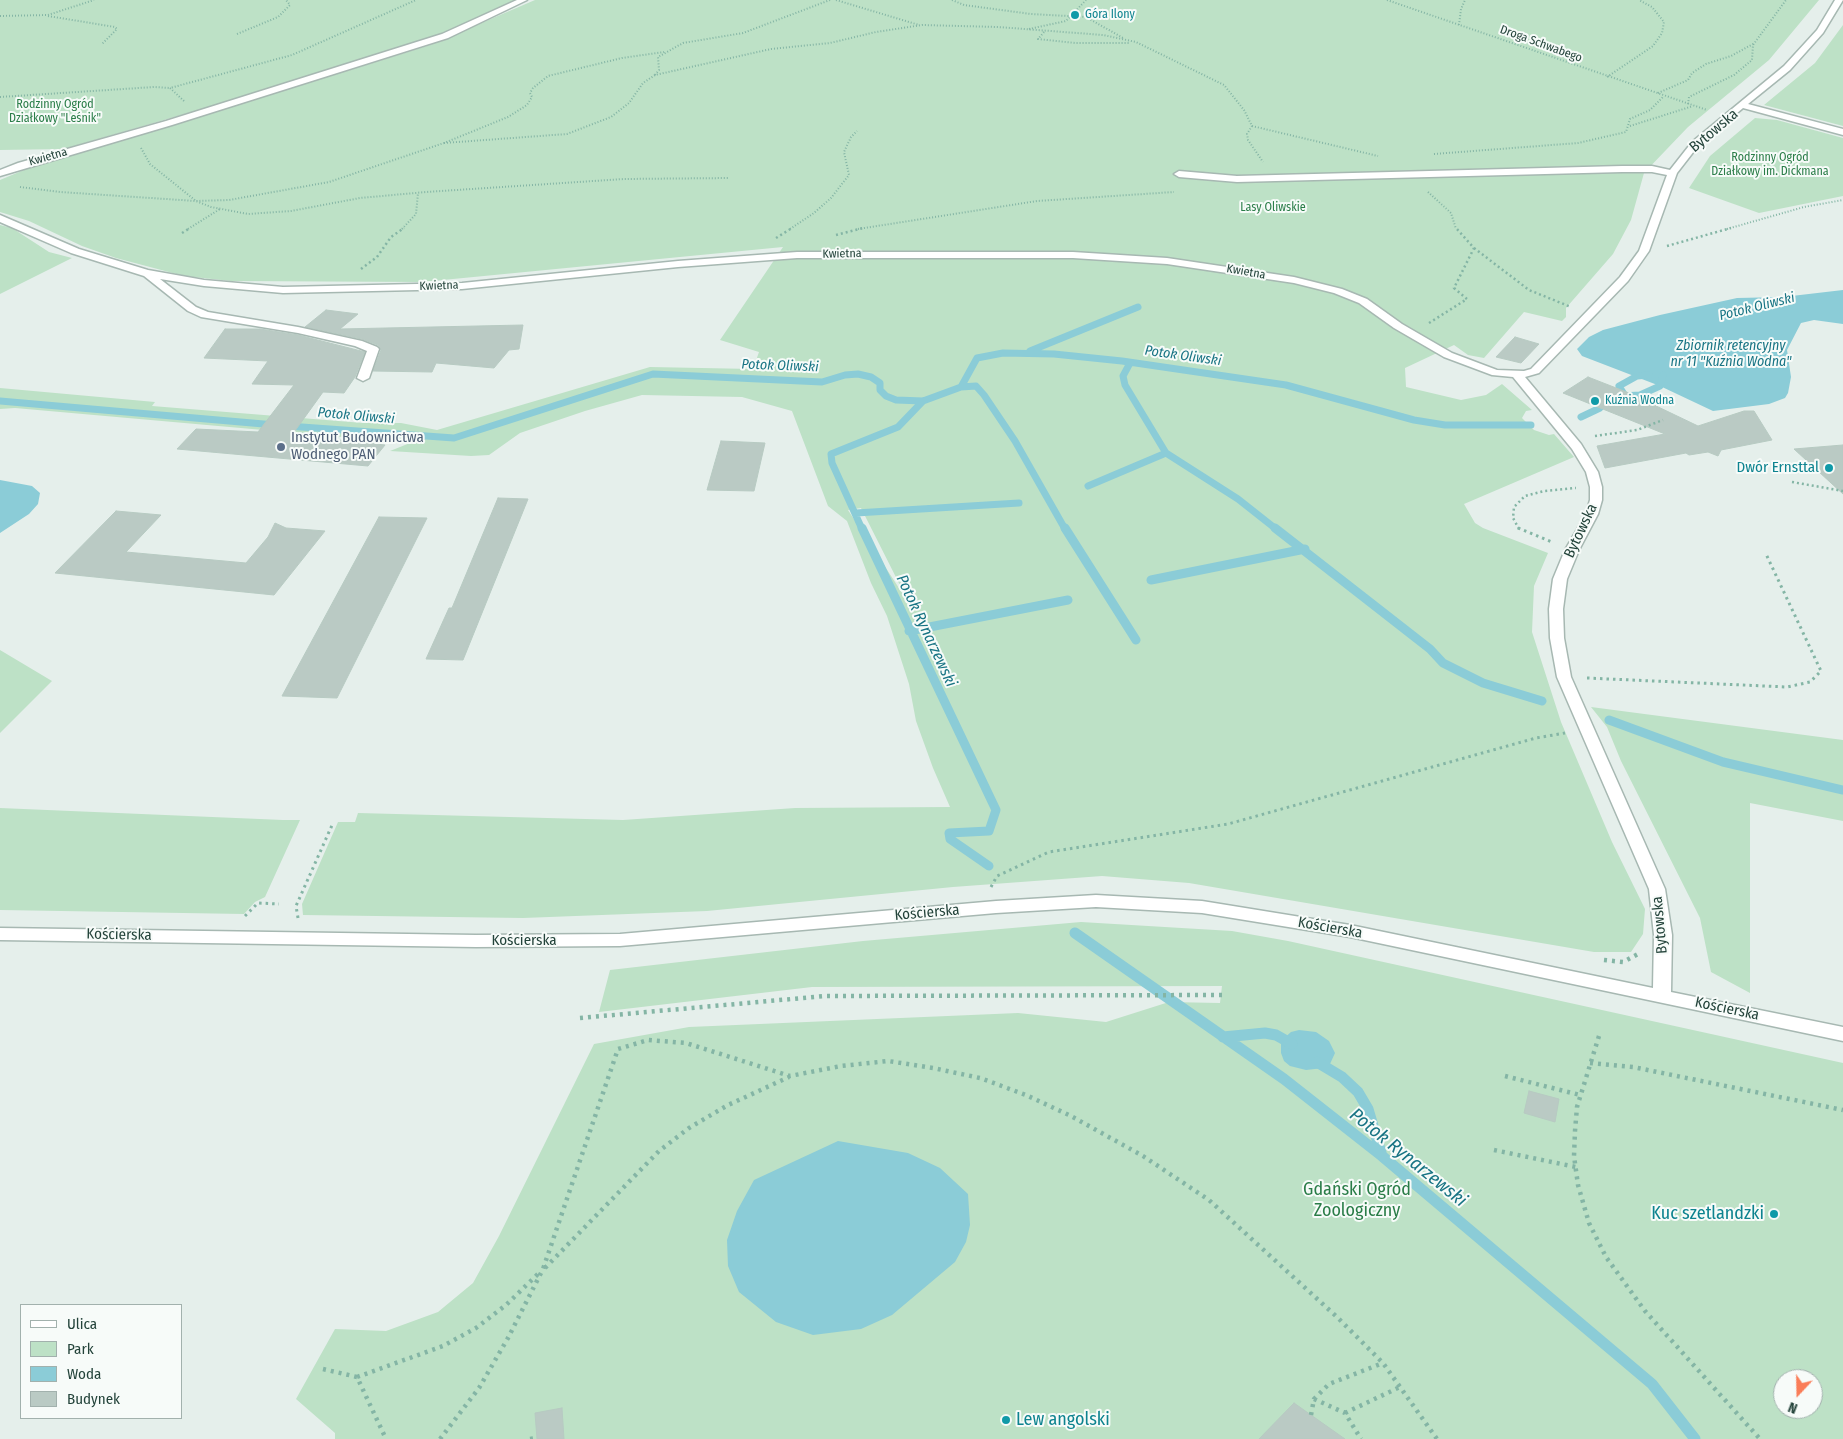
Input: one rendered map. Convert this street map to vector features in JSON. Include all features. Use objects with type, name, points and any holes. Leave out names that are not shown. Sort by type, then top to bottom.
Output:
[{"type":"street","name":"Kwietna","points":[[0,173],[21,165],[200,114],[440,38],[523,0]]},
{"type":"street","name":"Bytowska","points":[[1662,994],[1663,935],[1657,889],[1564,677],[1557,638],[1556,609],[1560,579],[1572,550],[1592,514],[1596,500],[1596,487],[1592,472],[1577,447],[1517,375],[1535,370],[1624,279],[1644,251],[1672,173],[1695,144],[1744,106],[1804,51],[1820,31],[1839,0]]},
{"type":"street","name":"Bytowska","points":[[1744,106],[1843,132]]},
{"type":"street","points":[[1179,174],[1228,179],[1643,169],[1672,173]]},
{"type":"street","name":"Kwietna","points":[[0,218],[75,251],[146,273],[248,288],[342,289],[512,282],[744,258],[850,254],[1073,255],[1167,261],[1294,280],[1338,291],[1363,301],[1411,334],[1448,355],[1496,373],[1517,375]]},
{"type":"street","name":"Kwietna","points":[[146,273],[192,310],[205,315],[307,332],[358,343],[373,349],[362,378]]},
{"type":"street","name":"Kościerska","points":[[0,934],[476,941],[620,940],[694,935],[996,906],[1096,901],[1202,907],[1350,931],[1662,994],[1843,1034]]},
{"type":"path","points":[[0,16],[48,15],[94,0]]},
{"type":"path","points":[[237,34],[278,16],[290,6],[286,0]]},
{"type":"path","points":[[0,97],[170,88],[292,55],[416,0]]},
{"type":"path","points":[[655,75],[659,70],[658,57],[683,43],[742,33],[830,0]]},
{"type":"path","points":[[836,0],[922,25]]},
{"type":"path","points":[[952,0],[964,5],[996,10],[1086,17],[1115,35],[1136,42],[1224,85],[1244,110],[1252,126],[1382,158]]},
{"type":"path","points":[[1026,30],[1066,21],[1086,0]]},
{"type":"path","name":"Droga Schwabego","points":[[1387,0],[1688,104],[1689,97],[1734,76],[1752,60],[1754,44]]},
{"type":"path","points":[[1459,25],[1461,9],[1465,0]]},
{"type":"path","points":[[1607,77],[1653,46],[1662,34],[1664,22],[1652,8],[1639,0]]},
{"type":"path","points":[[1658,94],[1688,80],[1692,73],[1706,64],[1730,56],[1754,44],[1786,0]]},
{"type":"path","points":[[48,15],[53,18],[115,27],[117,29],[102,44]]},
{"type":"path","points":[[444,143],[567,134],[598,124],[621,110],[642,83],[655,75],[672,70],[716,64],[771,49],[830,43],[876,32],[922,25],[1103,35],[1136,42]]},
{"type":"path","points":[[1044,32],[1038,39],[1047,42],[1098,44],[1136,42]]},
{"type":"path","points":[[19,187],[60,192],[196,201],[229,200],[330,182],[444,143],[498,122],[527,105],[532,97],[530,93],[533,88],[548,76],[622,58],[664,52]]},
{"type":"path","points":[[170,88],[200,114]]},
{"type":"path","points":[[1577,313],[1566,303],[1529,290],[1474,248],[1457,231],[1450,213],[1411,175],[1414,168],[1426,157],[1434,154],[1556,143],[1578,143],[1626,132],[1630,126],[1630,119],[1650,110],[1664,96]]},
{"type":"path","points":[[1630,126],[1694,105]]},
{"type":"path","points":[[1252,126],[1247,134],[1248,140],[1262,159],[1268,178]]},
{"type":"path","points":[[744,258],[814,213],[831,198],[849,175],[844,152],[851,137],[857,131]]},
{"type":"path","points":[[161,174],[196,201],[220,209],[262,215],[360,198],[418,193],[624,179],[730,178]]},
{"type":"path","points":[[830,236],[874,226],[1037,201],[1176,191]]},
{"type":"path","points":[[342,289],[348,280],[377,257],[392,238],[416,214],[418,193]]},
{"type":"path","points":[[1644,251],[1706,237],[1804,207],[1843,200]]},
{"type":"path","points":[[182,233],[220,209]]},
{"type":"path","points":[[1411,334],[1466,299],[1454,288],[1474,248]]},
{"type":"path","points":[[1588,438],[1636,430],[1663,420]]},
{"type":"path","points":[[1792,482],[1843,490]]},
{"type":"path","points":[[1572,550],[1519,528],[1512,518],[1514,507],[1525,496],[1544,490],[1596,487]]},
{"type":"path","points":[[1564,677],[1787,687],[1810,682],[1821,671],[1766,554]]},
{"type":"path","points":[[991,890],[996,876],[1049,852],[1228,824],[1536,738],[1561,733],[1588,733]]},
{"type":"path","points":[[301,922],[296,912],[296,906],[334,823]]},
{"type":"path","points":[[243,917],[249,914],[258,903],[279,904]]},
{"type":"path","points":[[580,1018],[825,996],[1055,993],[1222,995]]},
{"type":"path","points":[[1599,1036],[1580,1096],[1575,1131],[1576,1167],[1589,1222],[1606,1257],[1645,1311],[1760,1439]]},
{"type":"path","points":[[440,1439],[479,1388],[508,1338],[543,1269],[618,1049],[648,1040],[686,1043],[790,1076]]},
{"type":"path","points":[[324,1369],[357,1377],[443,1346],[476,1328],[506,1305],[659,1151],[689,1128],[728,1105],[790,1076],[841,1066],[888,1061],[980,1078],[1026,1095],[1071,1116],[1143,1156],[1209,1200],[1337,1316],[1383,1363],[1437,1439]]},
{"type":"path","points":[[1590,1063],[1633,1067],[1843,1110]]},
{"type":"path","points":[[1505,1076],[1580,1096]]},
{"type":"path","points":[[1494,1150],[1576,1167]]},
{"type":"path","points":[[1311,1415],[1314,1399],[1329,1384],[1383,1363]]},
{"type":"path","points":[[357,1377],[363,1386],[386,1439]]},
{"type":"path","points":[[1345,1413],[1400,1387]]},
{"type":"path","points":[[1314,1399],[1345,1413],[1361,1439]]},
{"type":"path","points":[[530,1439],[537,1438]]},
{"type":"green space","name":"Rodzinny Ogród Działkowy \"Leśnik\"","points":[[0,0],[515,0],[448,32],[195,111],[64,149],[0,150]]},
{"type":"green space","name":"Lasy Oliwskie","points":[[535,0],[1819,0],[1769,60],[1688,127],[1644,173],[1631,220],[1613,254],[1566,308],[1566,317],[1562,321],[1524,312],[1484,358],[1468,355],[1454,345],[1405,368],[1406,387],[1461,400],[1486,395],[1502,384],[1532,410],[1526,411],[1522,418],[1534,430],[1549,435],[1554,434],[1574,457],[1464,504],[1475,523],[1483,528],[1548,553],[1534,586],[1532,632],[1561,722],[1612,842],[1645,909],[1643,934],[1631,952],[1594,952],[1189,883],[1102,876],[953,887],[707,911],[523,918],[303,915],[302,904],[338,822],[355,822],[358,813],[623,820],[795,808],[950,807],[916,721],[909,684],[887,616],[871,583],[847,521],[828,506],[792,411],[742,397],[642,395],[585,411],[520,433],[489,455],[471,456],[390,451],[410,443],[15,408],[0,409],[0,388],[155,402],[152,406],[363,423],[401,423],[437,430],[650,367],[753,369],[759,352],[720,340],[783,247],[422,282],[231,281],[184,276],[116,258],[82,246],[29,221],[0,212],[0,180],[55,157],[183,122],[430,45]],"holes":[[[861,508],[910,605],[848,510]]]},
{"type":"green space","name":"Rodzinny Ogród Działkowy im. Dickmana","points":[[1843,25],[1843,126],[1764,105],[1815,63]]},
{"type":"green space","name":"Rodzinny Ogród Działkowy im. Dickmana","points":[[1755,118],[1777,120],[1843,138],[1843,196],[1759,213],[1689,188],[1710,156]]},
{"type":"green space","points":[[0,225],[12,228],[49,252],[72,258],[0,294]]},
{"type":"green space","points":[[0,650],[52,681],[0,733]]},
{"type":"green space","points":[[1591,707],[1843,740],[1843,821],[1750,803],[1750,993],[1711,972],[1700,918],[1621,761],[1607,727]]},
{"type":"green space","points":[[0,808],[300,820],[265,897],[255,902],[244,914],[0,910]]},
{"type":"green space","name":"Gdański Ogród Zoologiczny","points":[[1081,922],[1232,931],[1288,941],[1843,1063],[1843,1439],[335,1439],[335,1433],[296,1399],[335,1329],[386,1331],[438,1312],[473,1283],[499,1236],[594,1044],[689,1027],[1018,1013],[1106,1022],[1169,1002],[1220,1003],[1222,986],[812,987],[599,1012],[610,970],[863,941]]},
{"type":"water","name":"Zbiornik retencyjny nr 11 \"Kuźnia Wodna\"","points":[[1843,290],[1843,324],[1814,320],[1801,323],[1787,350],[1791,377],[1788,393],[1785,398],[1769,404],[1713,411],[1660,386],[1582,356],[1577,349],[1589,337],[1603,330],[1660,315],[1737,298],[1783,297]]},
{"type":"water","points":[[0,480],[32,486],[40,493],[38,504],[29,514],[0,533]]},
{"type":"water","points":[[1299,1030],[1316,1032],[1329,1041],[1335,1053],[1330,1064],[1324,1068],[1306,1070],[1290,1066],[1284,1061],[1281,1053],[1281,1041],[1291,1032]]},
{"type":"water","points":[[838,1141],[908,1153],[940,1168],[968,1194],[970,1225],[966,1242],[955,1262],[892,1315],[861,1329],[813,1335],[776,1322],[739,1292],[728,1266],[727,1240],[737,1211],[754,1180]]},
{"type":"building","points":[[326,310],[358,314],[340,329],[523,325],[519,349],[509,350],[494,368],[436,363],[432,372],[373,371],[381,350],[378,345],[362,339],[305,327]]},
{"type":"building","points":[[225,329],[260,329],[298,335],[365,352],[355,377],[344,393],[323,392],[292,435],[385,445],[368,466],[177,449],[196,429],[258,432],[294,385],[252,384],[268,361],[204,358]]},
{"type":"building","points":[[1515,337],[1539,344],[1521,363],[1496,357]]},
{"type":"building","points":[[1588,377],[1629,393],[1698,426],[1744,411],[1754,411],[1772,440],[1721,450],[1718,456],[1708,452],[1689,455],[1686,453],[1605,468],[1597,446],[1665,434],[1563,393]]},
{"type":"building","points":[[721,441],[765,443],[754,491],[707,490]]},
{"type":"building","name":"Dwór Ernsttal","points":[[1843,445],[1843,494],[1794,449]]},
{"type":"building","points":[[498,498],[528,499],[463,660],[426,659],[449,608],[452,608]]},
{"type":"building","points":[[116,511],[161,515],[126,552],[246,563],[268,537],[275,523],[286,528],[325,531],[274,595],[55,573]]},
{"type":"building","points":[[379,517],[427,518],[337,698],[282,696]]},
{"type":"building","points":[[1529,1091],[1559,1099],[1555,1122],[1524,1113]]},
{"type":"building","points":[[1294,1403],[1345,1439],[1259,1439]]},
{"type":"building","points":[[562,1408],[564,1439],[537,1439],[535,1413]]},
{"type":"waterway","points":[[1030,351],[1138,307]]},
{"type":"waterway","name":"Potok Oliwski","points":[[961,387],[977,358],[1003,353],[1054,354],[1122,361],[1286,385],[1414,420],[1445,425],[1531,425]]},
{"type":"waterway","points":[[1130,363],[1123,376],[1125,385],[1166,453]]},
{"type":"waterway","name":"Potok Oliwski","points":[[288,426],[454,438],[653,374],[822,382],[845,375],[858,374],[871,377],[880,383],[880,390],[886,396],[896,400],[923,401]]},
{"type":"waterway","name":"Potok Oliwski","points":[[1624,394],[1619,386],[1637,376],[1649,375]]},
{"type":"waterway","name":"Potok Oliwski","points":[[1621,396],[1640,395],[1660,386],[1663,375]]},
{"type":"waterway","points":[[961,387],[976,386],[984,395],[1015,441],[1065,529]]},
{"type":"waterway","name":"Potok Oliwski","points":[[923,401],[961,387]]},
{"type":"waterway","name":"Potok Oliwski","points":[[0,401],[275,425]]},
{"type":"waterway","name":"Potok Rynarzewski","points":[[862,529],[832,463],[831,454],[898,427],[923,401]]},
{"type":"waterway","name":"Potok Oliwski","points":[[1581,417],[1600,408]]},
{"type":"waterway","points":[[1088,486],[1166,453]]},
{"type":"waterway","points":[[1166,453],[1238,499],[1276,529]]},
{"type":"waterway","points":[[856,513],[1019,503]]},
{"type":"waterway","name":"Potok Rynarzewski","points":[[862,528],[911,631]]},
{"type":"waterway","points":[[1065,528],[1136,640]]},
{"type":"waterway","points":[[1275,528],[1303,549]]},
{"type":"waterway","points":[[1151,580],[1303,549]]},
{"type":"waterway","points":[[1303,549],[1430,649],[1443,663],[1483,683],[1542,701]]},
{"type":"waterway","points":[[911,631],[1068,600]]},
{"type":"waterway","name":"Potok Rynarzewski","points":[[911,631],[996,810],[989,831],[949,833],[950,839],[989,866]]},
{"type":"waterway","points":[[1609,720],[1723,762],[1843,790]]},
{"type":"waterway","name":"Potok Rynarzewski","points":[[1075,933],[1224,1037]]},
{"type":"waterway","points":[[1224,1037],[1265,1033],[1276,1035],[1292,1044]]},
{"type":"waterway","name":"Potok Rynarzewski","points":[[1224,1037],[1284,1079],[1382,1156]]},
{"type":"waterway","points":[[1317,1062],[1342,1077],[1358,1092],[1368,1109],[1382,1156]]},
{"type":"waterway","name":"Potok Rynarzewski","points":[[1382,1156],[1652,1384],[1695,1439]]},
{"type":"place","name":"Góra Ilony","points":[[1075,15]]},
{"type":"place","name":"Kuźnia Wodna","points":[[1595,401]]},
{"type":"place","name":"Instytut Budownictwa Wodnego PAN","points":[[281,447]]},
{"type":"place","name":"Dwór Ernsttal","points":[[1829,468]]},
{"type":"place","name":"Kuc szetlandzki","points":[[1774,1214]]},
{"type":"place","name":"Lew angolski","points":[[1006,1420]]}]
